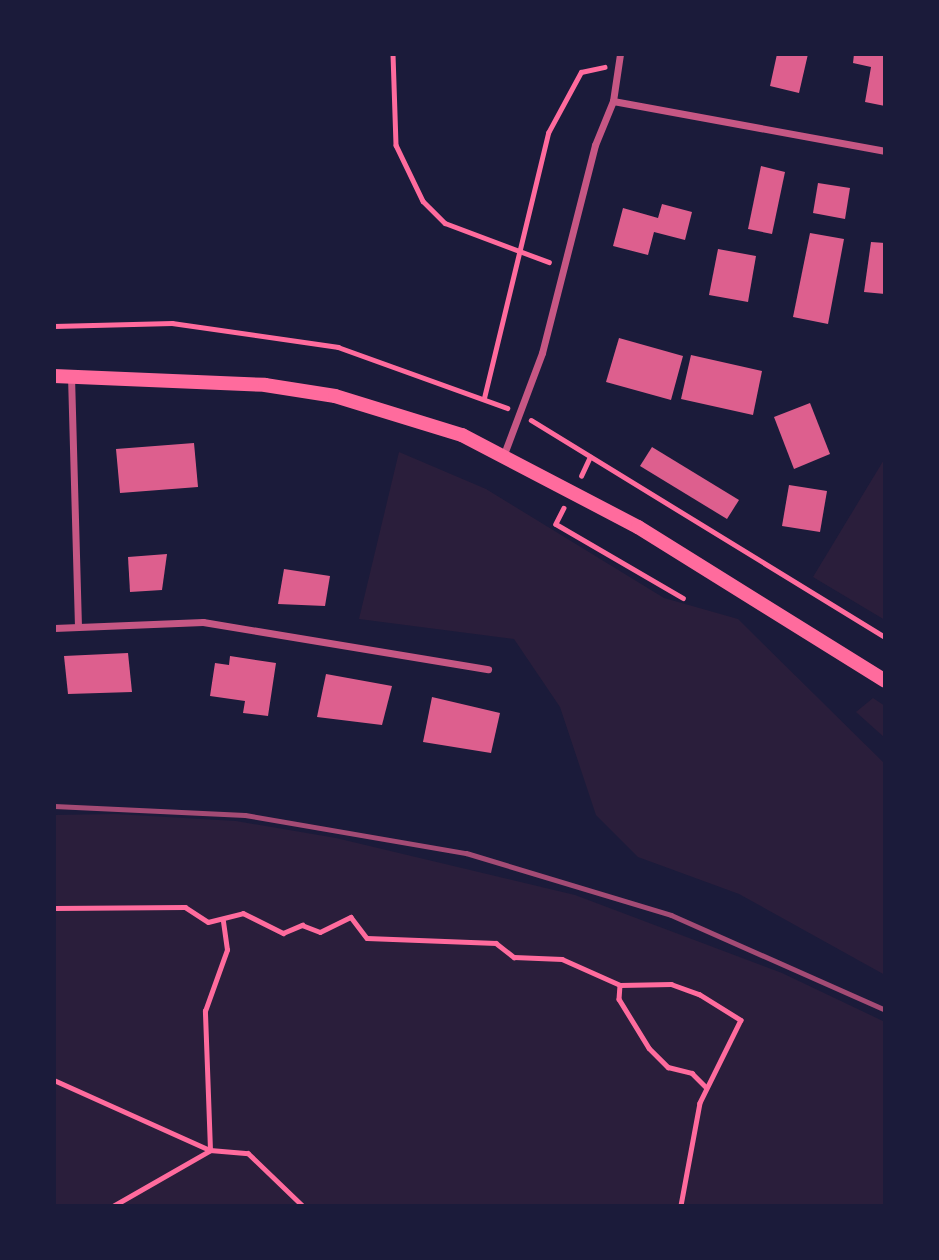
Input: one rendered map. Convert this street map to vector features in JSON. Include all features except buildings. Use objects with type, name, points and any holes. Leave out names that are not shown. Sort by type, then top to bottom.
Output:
[{"type":"main road","points":[[54,376],[239,383],[335,396],[463,435],[574,490],[885,681]]},
{"type":"street","points":[[504,454],[567,268],[595,145],[613,101],[620,54]]},
{"type":"street","points":[[613,101],[885,151]]},
{"type":"street","points":[[71,376],[78,625]]},
{"type":"street","points":[[54,628],[203,622],[488,668]]},
{"type":"path","points":[[393,54],[396,145],[423,201],[445,223],[520,254],[567,268]]},
{"type":"path","points":[[484,398],[548,133],[581,72],[594,65],[617,70]]},
{"type":"path","points":[[54,326],[172,323],[324,345],[498,403]]},
{"type":"path","points":[[539,424],[885,637]]},
{"type":"path","points":[[590,457],[556,524],[683,598]]},
{"type":"path","points":[[54,908],[186,907],[208,922],[223,921],[243,913],[283,933],[302,925],[320,932],[351,917],[367,938],[496,943],[514,957],[562,959],[620,985],[671,984],[741,1020],[706,1087],[681,1206]]},
{"type":"path","points":[[210,1150],[205,1011],[227,950],[223,921]]},
{"type":"path","points":[[620,985],[619,999],[649,1048],[668,1068],[692,1073],[706,1087]]},
{"type":"path","points":[[54,1080],[210,1150],[248,1153],[303,1206]]},
{"type":"path","points":[[113,1206],[210,1150]]},
{"type":"shaded area","points":[[399,452],[486,489],[664,598],[738,619],[885,764],[885,975],[739,894],[638,857],[596,815],[560,707],[514,639],[359,619]]},
{"type":"shaded area","points":[[885,458],[885,620],[813,577]]},
{"type":"shaded area","points":[[873,698],[885,706],[885,738],[856,712]]},
{"type":"shaded area","points":[[115,814],[236,821],[336,838],[575,895],[782,973],[885,1022],[885,1206],[54,1206],[54,815]]},
{"type":"railway","points":[[54,806],[245,815],[466,853],[671,915],[885,1010]]}]
